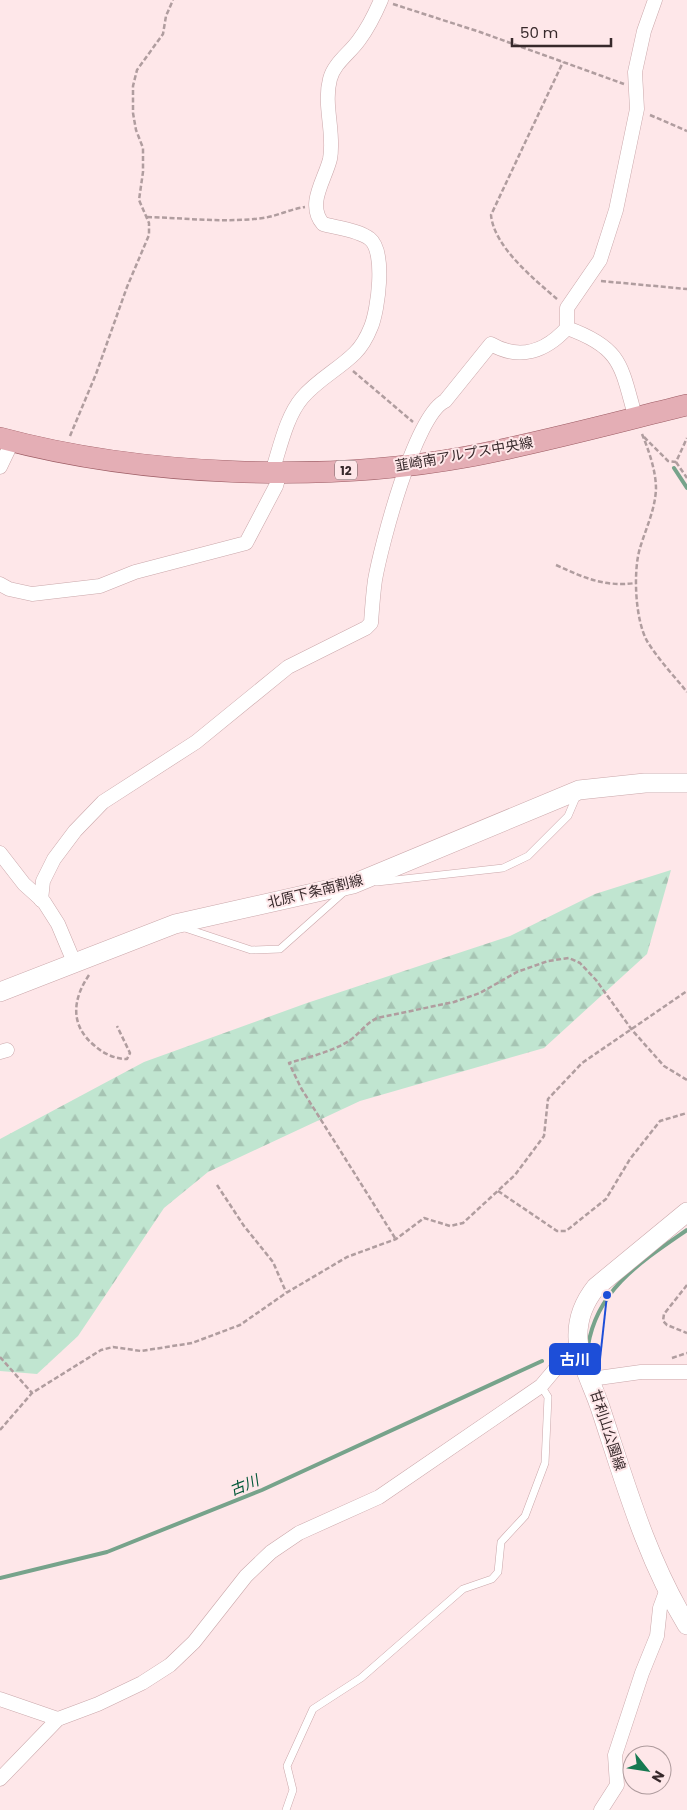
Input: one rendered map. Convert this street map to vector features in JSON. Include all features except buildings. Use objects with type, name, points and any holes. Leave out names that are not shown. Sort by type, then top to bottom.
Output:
[{"type":"main road","name":"韮崎南アルプス中央線","points":[[6,440],[63,452],[156,465],[230,471],[276,472],[406,466],[640,428],[687,405]]},
{"type":"main road","name":"北原下条南割線","points":[[0,992],[175,924],[353,884],[579,790],[645,782],[687,784]]},
{"type":"main road","name":"甘利山公園線","points":[[687,1212],[596,1287],[581,1313],[578,1336],[579,1351],[591,1379],[642,1534],[667,1589],[687,1625]]},
{"type":"street","points":[[41,900],[43,881],[54,859],[75,831],[103,802],[196,742],[288,667],[366,628],[370,622],[375,580],[406,466],[422,430],[440,403],[445,401],[491,344],[512,353],[542,349],[555,342],[567,328],[567,308],[600,260],[608,236],[637,109],[635,72],[644,31],[655,0]]},
{"type":"street","points":[[0,584],[9,589],[32,594],[100,586],[135,572],[246,543],[276,486],[276,472],[292,417],[302,398],[343,363],[364,341],[372,326],[379,294],[379,258],[376,246],[370,239],[323,224],[316,206],[316,200],[330,159],[332,137],[328,91],[330,79],[335,67],[358,42],[386,1]]},
{"type":"street","points":[[567,328],[595,340],[614,355],[621,366],[640,428]]},
{"type":"street","points":[[0,467],[6,440]]},
{"type":"street","points":[[0,853],[24,884],[41,900],[58,924],[74,962]]},
{"type":"street","points":[[0,1779],[58,1719],[98,1704],[134,1687],[170,1665],[194,1642],[246,1576],[271,1552],[299,1533],[379,1497],[541,1386],[557,1367],[579,1351]]},
{"type":"street","points":[[591,1379],[641,1372],[687,1372]]},
{"type":"street","points":[[601,1810],[617,1785],[615,1755],[642,1673],[657,1636],[660,1608],[667,1589]]},
{"type":"street","points":[[0,1699],[58,1719]]},
{"type":"lane","points":[[175,924],[251,950],[280,949],[353,884],[503,868],[528,856],[568,816],[579,790]]},
{"type":"lane","points":[[286,1810],[293,1790],[287,1766],[313,1709],[361,1678],[463,1589],[492,1579],[498,1572],[501,1542],[525,1516],[545,1463],[548,1397],[541,1386]]},
{"type":"path","points":[[63,452],[96,374],[126,287],[144,250],[149,229],[139,200],[143,172],[143,148],[136,130],[133,114],[133,86],[137,70],[163,34],[166,16],[173,0]]},
{"type":"path","points":[[386,1],[637,89]]},
{"type":"path","points":[[563,62],[491,215],[492,224],[506,248],[519,264],[567,308]]},
{"type":"path","points":[[637,109],[687,131]]},
{"type":"path","points":[[146,217],[210,221],[265,218],[292,208],[316,206]]},
{"type":"path","points":[[588,279],[687,289]]},
{"type":"path","points":[[343,363],[422,430]]},
{"type":"path","points":[[640,428],[668,461],[676,462],[687,478]]},
{"type":"path","points":[[640,428],[650,453],[656,488],[652,515],[639,550],[636,584],[640,614],[647,640],[687,692]]},
{"type":"path","points":[[676,462],[687,438]]},
{"type":"path","points":[[556,565],[581,576],[614,586],[636,584]]},
{"type":"path","points":[[102,952],[77,996],[78,1026],[89,1042],[100,1050],[115,1058],[127,1059],[130,1053],[117,1026]]},
{"type":"path","points":[[396,1239],[301,1088],[289,1063],[332,1049],[350,1040],[368,1022],[377,1018],[454,1002],[480,992],[517,972],[548,961],[569,958],[580,963],[596,980],[632,1030],[664,1066],[687,1080]]},
{"type":"path","points":[[0,1430],[32,1393],[101,1350],[113,1347],[141,1351],[192,1343],[240,1325],[286,1293],[347,1257],[396,1239],[424,1218],[450,1226],[463,1223],[514,1175],[544,1136],[548,1099],[582,1063],[687,992]]},
{"type":"path","points":[[498,1190],[557,1231],[566,1231],[606,1199],[630,1159],[660,1121],[687,1113]]},
{"type":"path","points":[[217,1185],[244,1226],[273,1262],[286,1293]]},
{"type":"path","points":[[687,1285],[664,1314],[663,1321],[666,1325],[687,1333]]},
{"type":"path","points":[[0,1357],[32,1393]]},
{"type":"green space","points":[[671,870],[647,954],[544,1048],[360,1101],[208,1172],[164,1208],[78,1336],[37,1374],[0,1371],[0,1139],[144,1062],[307,1003],[510,936],[595,894]]},
{"type":"waterway","name":"古川","points":[[674,468],[687,488]]},
{"type":"waterway","name":"古川","points":[[588,1346],[593,1326],[611,1292],[638,1265],[687,1230]]},
{"type":"waterway","name":"古川","points":[[0,1578],[107,1552],[262,1490],[542,1361]]},
{"type":"place","name":"古川","points":[[607,1295]]}]
